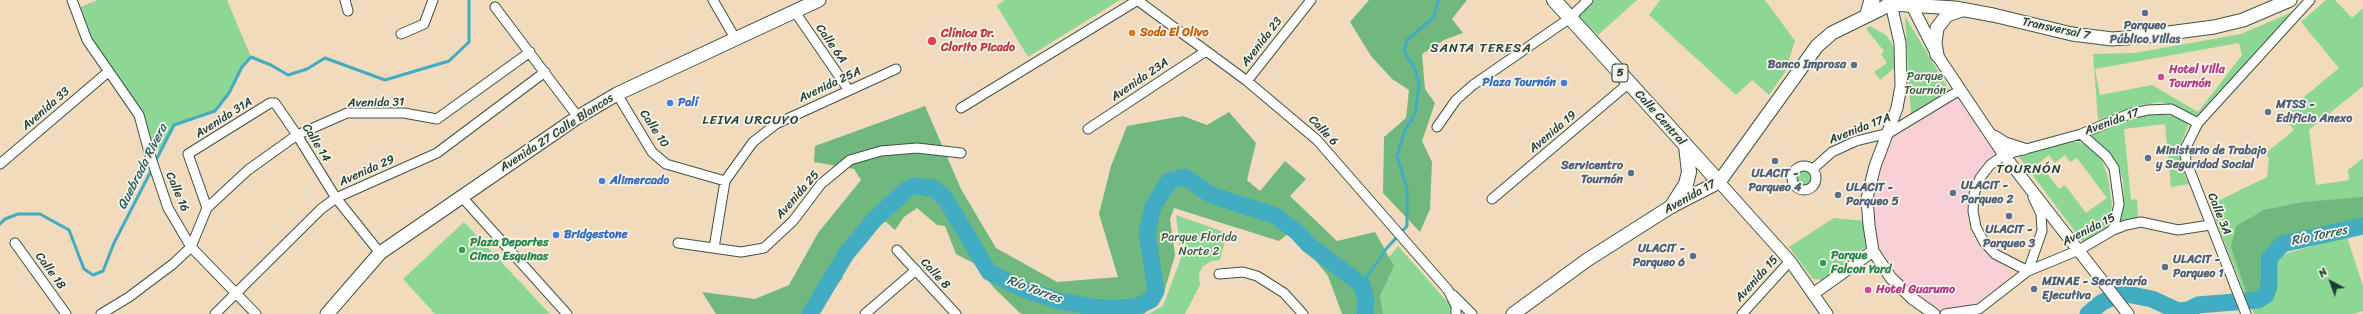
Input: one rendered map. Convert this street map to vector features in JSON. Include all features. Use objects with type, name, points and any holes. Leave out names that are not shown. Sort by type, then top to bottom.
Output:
[{"type":"highway","points":[[1868,14],[1872,0]]},
{"type":"main road","name":"Avenida 27 Calle Blancos","points":[[327,314],[380,253],[578,117],[617,94],[819,0]]},
{"type":"main road","name":"Calle Central","points":[[1554,0],[1719,182]]},
{"type":"main road","name":"Transversal 7","points":[[1868,14],[1890,2],[1910,2],[1993,15],[2072,34],[2112,39],[2214,27],[2243,20],[2290,0]]},
{"type":"main road","points":[[1937,55],[1935,36],[1939,24],[1947,15],[1964,10]]},
{"type":"main road","name":"Avenida 17","points":[[1513,314],[1588,260],[1672,206],[1719,182],[1817,46],[1832,33],[1868,14]]},
{"type":"main road","points":[[1672,206],[1686,184],[1689,159],[1686,146]]},
{"type":"street","name":"Calle 16","points":[[72,0],[87,40],[139,115],[148,152],[168,208],[191,247],[256,314]]},
{"type":"street","points":[[345,0],[348,11]]},
{"type":"street","points":[[401,34],[424,24],[433,0]]},
{"type":"street","points":[[713,0],[735,38]]},
{"type":"street","points":[[961,108],[1137,0]]},
{"type":"street","name":"Calle 6","points":[[1137,0],[1247,81],[1317,140],[1448,290],[1456,306],[1456,314]]},
{"type":"street","name":"Avenida 23","points":[[1247,81],[1311,0]]},
{"type":"street","points":[[1437,127],[1456,100],[1473,85],[1570,18],[1588,0]]},
{"type":"street","points":[[2198,123],[2310,0]]},
{"type":"street","points":[[1890,2],[1900,43],[1902,70],[1897,108],[1889,133],[1875,166],[1867,198],[1869,225],[1873,250],[1901,290],[1934,314]]},
{"type":"street","points":[[1910,2],[1937,55],[2004,155],[2128,314]]},
{"type":"street","points":[[495,7],[578,117]]},
{"type":"street","name":"Calle 6A","points":[[795,12],[848,89]]},
{"type":"street","name":"Avenida 23A","points":[[1088,129],[1206,51]]},
{"type":"street","name":"Avenida 31","points":[[207,208],[248,170],[297,135],[347,113],[404,113],[437,119],[530,52]]},
{"type":"street","name":"Avenida 25A","points":[[714,248],[725,181],[753,142],[776,124],[848,89],[896,69]]},
{"type":"street","name":"Avenida 33","points":[[0,164],[108,72]]},
{"type":"street","name":"Avenida 29","points":[[215,314],[321,209],[336,198],[437,153],[545,72]]},
{"type":"street","name":"Avenida 19","points":[[1492,199],[1629,83]]},
{"type":"street","name":"Avenida 17A","points":[[1813,169],[1822,159],[1846,145],[1889,133],[1960,90]]},
{"type":"street","name":"Calle 10","points":[[617,94],[652,152],[666,164],[725,181]]},
{"type":"street","name":"Avenida 31A","points":[[207,208],[188,154],[269,103],[275,103]]},
{"type":"street","name":"Calle 14","points":[[275,103],[297,135],[336,198],[380,253]]},
{"type":"street","name":"Avenida 17","points":[[2028,271],[1995,254],[1984,242],[1976,227],[1973,211],[1974,194],[1990,165],[2004,155],[2024,148],[2081,134],[2129,114],[2148,110],[2171,109],[2198,123]]},
{"type":"street","name":"Calle 3A","points":[[2198,123],[2185,149],[2186,161],[2210,225],[2240,294],[2246,314]]},
{"type":"street","points":[[1988,131],[2004,143],[2024,148]]},
{"type":"street","points":[[2081,134],[2106,156],[2114,168],[2119,204],[2113,230]]},
{"type":"street","name":"Avenida 25","points":[[678,243],[741,252],[764,248],[793,220],[821,184],[850,160],[881,151],[917,148],[961,154]]},
{"type":"street","points":[[1719,182],[1790,261],[1827,314]]},
{"type":"street","points":[[2026,185],[2041,214],[2042,230],[2028,271]]},
{"type":"street","points":[[461,196],[567,314]]},
{"type":"street","points":[[101,314],[129,297],[173,264],[191,247],[207,208]]},
{"type":"street","name":"Avenida 15","points":[[1945,314],[1978,309],[2028,271],[2079,250],[2113,230],[2141,222],[2178,230],[2210,225]]},
{"type":"street","name":"Calle 18","points":[[15,243],[66,314]]},
{"type":"street","name":"Calle 8","points":[[897,250],[956,314]]},
{"type":"street","points":[[1813,294],[1873,250]]},
{"type":"street","name":"Avenida 15","points":[[1742,314],[1790,261]]},
{"type":"street","points":[[865,314],[916,270]]},
{"type":"street","points":[[1219,274],[1243,272],[1257,276],[1284,293],[1303,314]]},
{"type":"street","points":[[1448,290],[1472,314]]},
{"type":"shaded area","points":[[1957,97],[1995,153],[1974,176],[1970,186],[1966,209],[1968,228],[1974,240],[2013,273],[1978,306],[1938,311],[1911,292],[1894,271],[1882,250],[1876,228],[1874,209],[1876,184],[1882,162],[1893,140]]},
{"type":"green space","points":[[98,0],[227,0],[251,57],[242,67],[229,93],[215,111],[174,125],[162,149],[150,152],[144,114],[92,39],[80,7]]},
{"type":"green space","points":[[1005,0],[1120,0],[1028,57],[997,6]]},
{"type":"green space","points":[[1369,0],[1467,0],[1452,19],[1463,33],[1444,40],[1422,54],[1425,89],[1435,103],[1422,141],[1432,162],[1430,209],[1420,232],[1383,193],[1384,137],[1406,118],[1409,90],[1392,79],[1371,56],[1350,22]]},
{"type":"green space","points":[[1594,0],[1637,0],[1598,35],[1578,15]]},
{"type":"green space","points":[[1660,0],[1765,0],[1795,41],[1785,72],[1769,95],[1752,80],[1736,95],[1649,15]]},
{"type":"green space","points":[[2326,0],[2335,0],[2352,18],[2363,8],[2363,86],[2309,130],[2316,185],[2349,180],[2348,170],[2363,158],[2363,217],[2286,233],[2264,260],[2263,287],[2258,296],[2246,298],[2210,205],[2267,177],[2269,158],[2266,153],[2294,130],[2285,119],[2293,112],[2288,106],[2295,101],[2297,103],[2339,68],[2301,22]]},
{"type":"green space","points":[[2297,10],[2197,117],[2182,108],[2161,102],[2141,105],[2098,120],[2093,54],[2135,53],[2241,34]],"holes":[[[2239,43],[2242,55],[2198,112],[2152,85],[2100,95],[2095,69]]]},
{"type":"green space","name":"Parque Tournón","points":[[1905,16],[1949,90],[1911,114]]},
{"type":"green space","points":[[1870,26],[1886,35],[1895,52],[1896,67],[1880,80],[1874,72],[1887,63],[1881,54],[1884,51],[1866,29]]},
{"type":"green space","points":[[925,106],[961,189],[996,248],[1057,282],[1118,277],[1099,214],[1111,166],[1127,126],[1183,116],[1207,125],[1229,112],[1256,143],[1247,180],[1260,191],[1285,161],[1306,179],[1290,196],[1337,241],[1375,232],[1394,266],[1380,296],[1383,314],[1342,314],[1328,276],[1311,255],[1308,248],[1290,232],[1279,241],[1174,208],[1170,219],[1175,255],[1163,296],[1144,314],[1024,314],[1020,313],[994,288],[975,264],[956,254],[945,226],[937,225],[917,208],[904,217],[895,230],[886,222],[871,218],[857,233],[851,254],[833,265],[843,278],[809,314],[716,314],[702,292],[755,299],[789,285],[818,233],[861,180],[854,169],[814,162],[815,146]]},
{"type":"green space","points":[[2157,113],[2182,118],[2188,126],[2181,143],[2185,176],[2189,184],[2171,187],[2165,124],[2124,129],[2131,200],[2137,199],[2138,218],[2119,223],[2124,201],[2123,180],[2118,164],[2091,135],[2132,116]]},
{"type":"green space","points":[[2072,141],[2082,143],[2094,150],[2102,160],[2108,178],[2112,205],[2108,230],[2083,242],[2019,157]],"holes":[[[2049,155],[2055,163],[2065,155],[2070,162],[2077,158],[2107,198],[2086,213],[2065,185],[2059,189],[2039,163]]]},
{"type":"green space","points":[[1800,169],[1808,169],[1813,174],[1811,185],[1808,187],[1800,187],[1795,182],[1795,174]]},
{"type":"green space","points":[[2363,197],[2363,226],[2282,244],[2269,259],[2265,292],[2247,295],[2231,247],[2236,226],[2264,210],[2303,202]]},
{"type":"green space","name":"Parque Florida Norte 2","points":[[1176,215],[1227,233],[1220,260],[1212,261],[1203,266],[1199,274],[1200,285],[1185,314],[1148,314],[1163,306],[1181,258]]},
{"type":"green space","name":"Parque Falcon Yard","points":[[1834,218],[1865,221],[1866,247],[1823,280],[1813,279],[1789,247]]},
{"type":"green space","name":"Plaza Deportes Cinco Esquinas","points":[[464,222],[550,314],[435,314],[403,279]]},
{"type":"green space","points":[[2347,237],[2363,286],[2363,311],[2353,314],[2254,314],[2251,306],[2266,302],[2274,286],[2272,270],[2284,254]]},
{"type":"green space","points":[[1398,246],[1451,306],[1451,314],[1375,314],[1369,282]]},
{"type":"waterway","name":"Quebrada Rivera","points":[[155,162],[174,125],[215,111],[229,93],[242,67],[251,57],[271,65],[288,75],[307,69],[325,58],[385,80],[449,61],[469,42],[469,0]]},
{"type":"waterway","points":[[1362,285],[1386,249],[1407,226],[1407,188],[1397,156],[1405,130],[1415,114],[1419,85],[1416,71],[1404,51],[1407,40],[1434,17],[1438,0]]},
{"type":"waterway","name":"Quebrada Rivera","points":[[0,224],[5,219],[18,214],[40,214],[69,230],[84,269],[93,275],[103,271],[114,243],[152,169]]},
{"type":"waterway","name":"Río Torres","points":[[810,314],[846,254],[874,220],[906,190],[914,186],[933,188],[945,198],[989,272],[1023,289],[1060,301],[1100,308],[1126,308],[1140,305],[1151,300],[1156,291],[1147,233],[1153,207],[1169,181],[1185,177],[1211,195],[1276,216],[1297,232],[1309,245],[1362,285],[1366,300],[1365,314]]},
{"type":"waterway","name":"Río Torres","points":[[2088,314],[2101,303],[2121,293],[2152,299],[2178,311],[2188,310],[2198,305],[2258,300],[2266,295],[2269,286],[2269,259],[2282,244],[2363,226]]},
{"type":"place","name":"Parqueo Público Villas","points":[[2145,13]]},
{"type":"place","name":"Soda El Olivo","points":[[1132,33]]},
{"type":"place","name":"Clínica Dr. Clorito Picado","points":[[932,41]]},
{"type":"place","name":"Banco Improsa","points":[[1854,65]]},
{"type":"place","name":"Hotel Villa Tournón","points":[[2161,77]]},
{"type":"place","name":"Plaza Tournón","points":[[1564,83]]},
{"type":"place","name":"Palí","points":[[670,103]]},
{"type":"place","name":"MTSS - Edificio Anexo","points":[[2268,112]]},
{"type":"place","name":"Ministerio de Trabajo y Seguridad Social","points":[[2148,158]]},
{"type":"place","name":"ULACIT - Parqueo 4","points":[[1775,161]]},
{"type":"place","name":"Servicentro Tournón","points":[[1631,173]]},
{"type":"place","name":"Alimercado","points":[[602,181]]},
{"type":"place","name":"ULACIT - Parqueo 2","points":[[1953,193]]},
{"type":"place","name":"ULACIT - Parqueo 5","points":[[1838,195]]},
{"type":"place","name":"ULACIT - Parqueo 3","points":[[2009,216]]},
{"type":"place","name":"Bridgestone","points":[[556,235]]},
{"type":"place","name":"Plaza Deportes Cinco Esquinas","points":[[462,250]]},
{"type":"place","name":"ULACIT - Parqueo 6","points":[[1693,256]]},
{"type":"place","name":"Parque Falcon Yard","points":[[1823,263]]},
{"type":"place","name":"ULACIT - Parqueo 1","points":[[2165,267]]},
{"type":"place","name":"MINAE - Secretaría Ejecutiva","points":[[2034,289]]},
{"type":"place","name":"Hotel Guarumo","points":[[1868,290]]},
{"type":"district","name":"SANTA TERESA","points":[[1481,49]]},
{"type":"district","name":"LEIVA URCUYO","points":[[751,121]]},
{"type":"district","name":"TOURNÓN","points":[[2029,170]]}]
